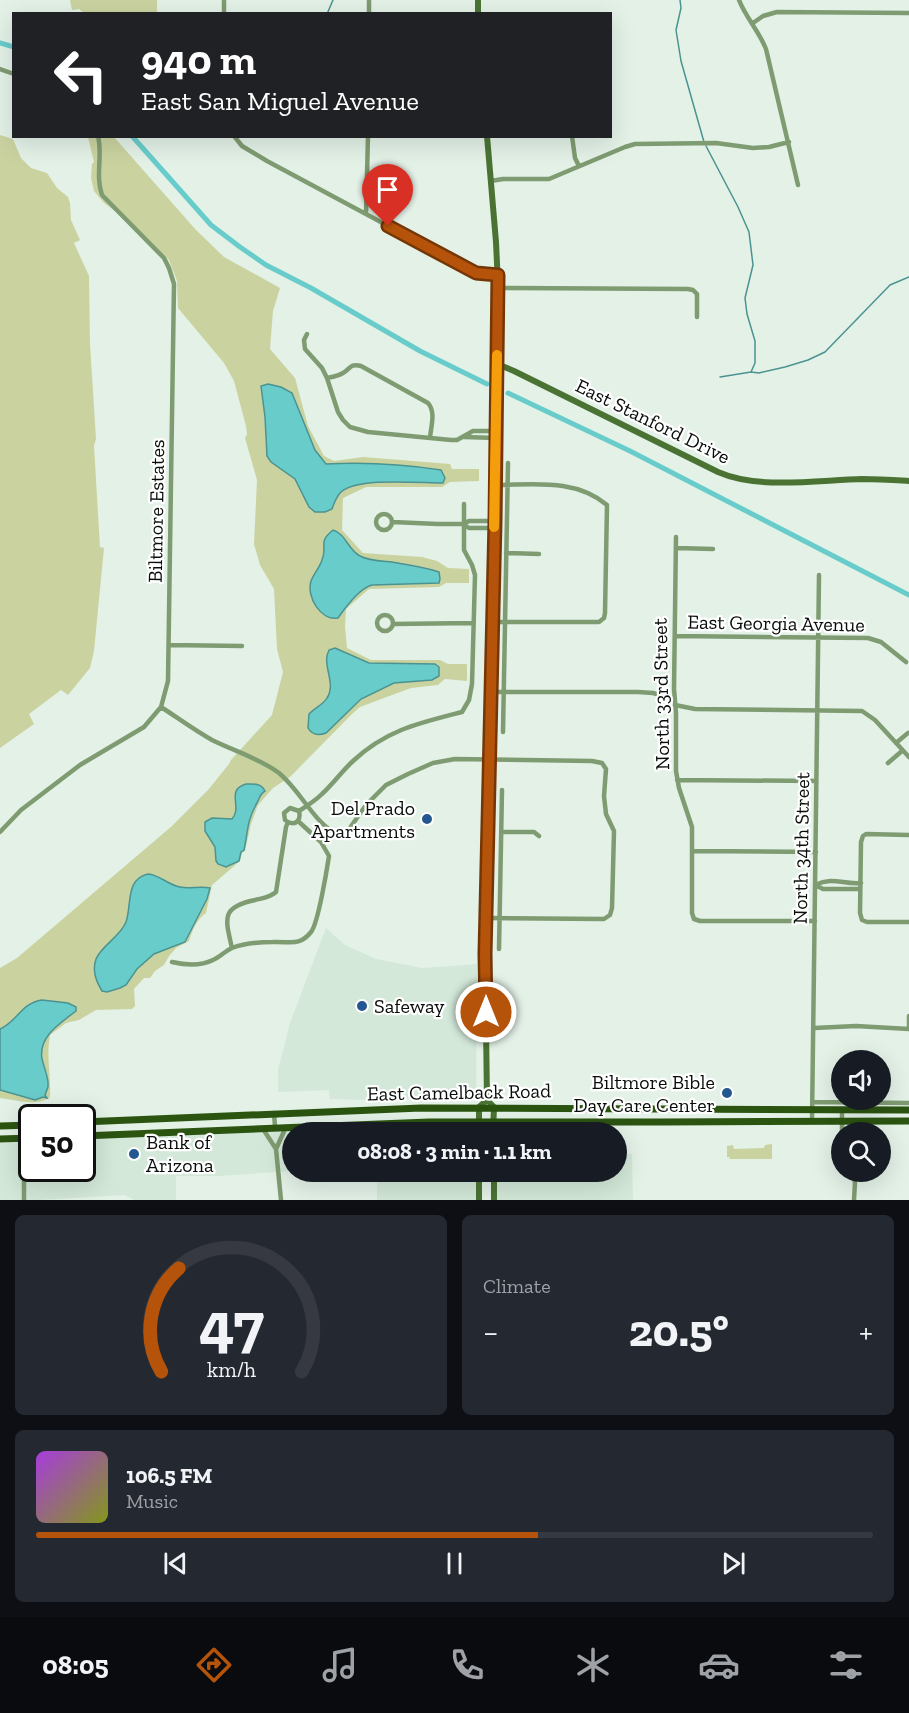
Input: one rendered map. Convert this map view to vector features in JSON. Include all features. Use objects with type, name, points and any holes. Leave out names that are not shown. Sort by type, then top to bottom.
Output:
[{"type":"main road","points":[[488,138],[498,275],[486,918],[487,1100],[494,1107],[494,1122]]},
{"type":"main road","name":"East Stanford Drive","points":[[497,364],[514,370],[718,472],[738,479],[756,482],[862,479],[909,481]]},
{"type":"main road","points":[[479,1122],[479,1107],[487,1100]]},
{"type":"main road","name":"East Camelback Road","points":[[96,1121],[378,1109],[479,1107],[812,1106],[831,1109]]},
{"type":"main road","points":[[555,1108],[555,1122]]},
{"type":"main road","points":[[698,1108],[698,1122]]},
{"type":"main road","points":[[378,1109],[379,1122]]},
{"type":"main road","name":"East Camelback Road","points":[[891,1110],[909,1110]]},
{"type":"main road","points":[[178,1118],[179,1131]]},
{"type":"main road","name":"East Camelback Road","points":[[627,1122],[909,1121]]},
{"type":"main road","points":[[0,1126],[18,1125]]},
{"type":"main road","name":"East Camelback Road","points":[[96,1135],[282,1127]]},
{"type":"main road","points":[[0,1139],[18,1138]]},
{"type":"main road","points":[[479,1182],[479,1200]]},
{"type":"main road","points":[[494,1182],[494,1200]]},
{"type":"street","points":[[739,0],[766,49],[798,185]]},
{"type":"street","points":[[753,23],[763,16],[777,12],[909,13]]},
{"type":"street","name":"Biltmore Estates","points":[[0,832],[21,810],[80,765],[144,728],[161,707],[168,681],[174,284],[164,258],[102,195],[98,182],[98,138]]},
{"type":"street","points":[[236,138],[242,146],[267,161],[476,273],[498,275]]},
{"type":"street","points":[[366,213],[368,138]]},
{"type":"street","points":[[572,138],[575,158],[579,166]]},
{"type":"street","points":[[491,181],[549,179],[635,144],[704,143],[753,148],[789,142]]},
{"type":"street","points":[[498,288],[688,289],[697,294],[697,317]]},
{"type":"street","points":[[307,334],[304,340],[305,349],[318,363],[327,378],[338,412],[342,420],[350,427],[368,432],[451,440],[464,436],[496,434]]},
{"type":"street","points":[[327,378],[343,373],[350,366],[361,366],[428,403],[433,412],[430,438]]},
{"type":"street","points":[[503,732],[508,463]]},
{"type":"street","points":[[492,622],[599,621],[606,613],[607,505],[595,496],[571,486],[495,485]]},
{"type":"street","points":[[299,811],[321,795],[364,752],[393,732],[462,712],[469,700],[472,684],[475,575],[464,550],[464,504]]},
{"type":"street","points":[[392,522],[463,524],[475,521],[494,525]]},
{"type":"street","points":[[475,521],[475,528]]},
{"type":"street","points":[[463,524],[469,528],[494,525]]},
{"type":"street","name":"North 33rd Street","points":[[676,537],[675,755],[677,780],[692,828],[692,914],[694,919],[815,921]]},
{"type":"street","points":[[676,548],[713,549]]},
{"type":"street","points":[[506,553],[539,554]]},
{"type":"street","name":"North 34th Street","points":[[812,1121],[819,575]]},
{"type":"street","points":[[393,624],[473,623]]},
{"type":"street","name":"East Georgia Avenue","points":[[675,636],[868,638],[875,639],[906,662]]},
{"type":"street","points":[[169,645],[242,646]]},
{"type":"street","points":[[491,692],[638,692],[653,693],[695,709],[861,711],[875,720],[909,757]]},
{"type":"street","points":[[161,707],[212,739],[264,764],[279,774],[294,788],[325,827],[340,836],[345,835],[366,805],[386,785],[434,763],[455,759],[592,760],[602,763],[606,769],[604,796],[606,814],[614,831],[610,915],[604,919],[486,918]]},
{"type":"street","points":[[896,743],[908,733]]},
{"type":"street","points":[[888,763],[902,751]]},
{"type":"street","points":[[677,780],[816,781]]},
{"type":"street","points":[[499,948],[502,790]]},
{"type":"street","points":[[298,821],[288,822],[284,816],[286,811],[293,808],[299,811]]},
{"type":"street","points":[[298,821],[299,811]]},
{"type":"street","points":[[172,962],[183,965],[204,963],[232,948],[263,942],[303,941],[313,930],[329,856],[321,842],[298,821]]},
{"type":"street","points":[[232,948],[227,919],[231,908],[239,903],[270,897],[276,892],[285,826],[288,822]]},
{"type":"street","points":[[501,832],[534,832],[539,836]]},
{"type":"street","points":[[909,835],[871,834],[863,836],[860,913],[862,920],[867,922],[909,922]]},
{"type":"street","points":[[693,851],[816,852]]},
{"type":"street","points":[[815,885],[836,880],[861,886]]},
{"type":"street","points":[[836,880],[836,889]]},
{"type":"street","points":[[815,885],[823,889],[861,886]]},
{"type":"street","points":[[814,1028],[856,1026],[909,1029],[909,1016]]},
{"type":"street","name":"East Camelback Road","points":[[812,1106],[909,1103]]},
{"type":"street","points":[[842,1110],[842,1120]]},
{"type":"street","points":[[274,1113],[274,1127]]},
{"type":"street","points":[[263,1128],[276,1149],[281,1200]]},
{"type":"street","points":[[276,1149],[282,1136]]},
{"type":"street","points":[[24,1200],[25,1182]]},
{"type":"street","points":[[854,1200],[855,1182]]},
{"type":"shaded area","points":[[326,928],[345,945],[376,959],[422,968],[477,964],[476,1094],[471,1099],[450,1097],[330,1099],[329,1090],[278,1092],[278,1070],[290,1023]]},
{"type":"shaded area","points":[[282,1131],[282,1172],[176,1176],[176,1200],[134,1200],[125,1195],[0,1200],[0,1143],[18,1142],[18,1182],[96,1182],[96,1138]]},
{"type":"shaded area","points":[[627,1154],[632,1154],[633,1200],[497,1200],[497,1182],[627,1182]]},
{"type":"shaded area","points":[[377,1182],[477,1182],[477,1200],[377,1200]]},
{"type":"green space","points":[[70,0],[157,0],[157,12],[72,10]]},
{"type":"green space","points":[[0,135],[13,139],[21,158],[31,168],[47,173],[57,188],[68,197],[71,220],[80,240],[74,243],[89,276],[90,344],[96,439],[94,446],[100,547],[104,548],[94,651],[90,668],[68,695],[61,690],[29,714],[34,724],[0,748]]},
{"type":"green space","points":[[88,138],[115,138],[196,230],[224,257],[280,288],[273,311],[270,349],[295,378],[308,426],[324,456],[334,461],[363,457],[450,464],[452,469],[479,469],[479,481],[450,482],[442,487],[366,487],[343,498],[342,530],[363,553],[422,557],[437,561],[448,568],[469,569],[469,583],[446,583],[439,587],[369,589],[346,609],[347,648],[371,660],[440,660],[448,664],[467,664],[467,681],[445,679],[438,685],[411,688],[360,707],[290,777],[273,788],[258,805],[240,861],[212,885],[206,913],[197,922],[189,941],[176,948],[164,965],[150,978],[144,978],[134,989],[135,1006],[132,1009],[96,1010],[79,1020],[66,1023],[50,1035],[48,1051],[50,1097],[39,1102],[26,1102],[0,1098],[0,968],[17,958],[172,826],[208,790],[231,760],[272,715],[283,672],[277,649],[274,589],[260,565],[254,544],[257,480],[245,438],[246,426],[234,381],[224,363],[178,308],[177,281],[169,260],[133,224],[104,203],[94,191],[91,178],[94,162]]},
{"type":"green space","points":[[772,1144],[772,1159],[729,1159],[730,1157],[727,1157],[727,1146],[733,1145],[734,1149],[764,1148],[765,1145]]},
{"type":"water","points":[[268,384],[292,393],[315,450],[326,464],[384,464],[441,470],[445,478],[443,483],[361,484],[341,492],[332,509],[315,512],[309,507],[295,479],[271,462],[267,456],[261,386]]},
{"type":"water","points":[[333,530],[341,535],[360,556],[439,572],[439,583],[372,585],[358,594],[338,618],[326,616],[316,607],[310,587],[312,578],[322,560],[325,538]]},
{"type":"water","points":[[335,648],[369,663],[435,664],[439,667],[439,676],[432,680],[394,683],[361,699],[326,733],[316,734],[308,728],[309,714],[325,700],[330,692],[327,656],[329,650]]},
{"type":"water","points":[[246,784],[259,785],[265,791],[251,815],[244,850],[241,852],[239,861],[226,867],[216,861],[215,847],[205,831],[205,822],[212,818],[232,819],[236,809],[237,790]]},
{"type":"water","points":[[148,874],[180,887],[210,888],[207,899],[185,942],[154,954],[137,969],[126,985],[107,992],[102,991],[95,976],[96,959],[126,922],[136,881]]},
{"type":"water","points":[[42,1000],[68,1003],[76,1007],[76,1011],[52,1031],[44,1043],[42,1059],[48,1082],[45,1095],[47,1098],[35,1100],[0,1090],[0,1029],[11,1022],[24,1008]]},
{"type":"waterway","points":[[328,12],[333,0]]},
{"type":"waterway","points":[[680,0],[681,8],[676,30],[681,61],[704,142]]},
{"type":"waterway","points":[[0,43],[12,46]]},
{"type":"waterway","points":[[134,138],[211,225],[240,247],[266,265],[311,288],[420,351],[487,384]]},
{"type":"waterway","points":[[706,146],[749,232],[753,265],[745,298],[755,341],[755,363],[751,372]]},
{"type":"waterway","points":[[720,377],[751,372],[759,373],[785,367],[825,352],[890,285],[909,277]]},
{"type":"waterway","points":[[508,393],[630,451],[909,595]]},
{"type":"slow traffic","points":[[494,527],[497,355]]},
{"type":"place","name":"Del Prado Apartments","points":[[427,819]]},
{"type":"place","name":"Safeway","points":[[362,1006]]},
{"type":"place","name":"Biltmore Bible Day Care Center","points":[[727,1093]]},
{"type":"place","name":"Bank of Arizona","points":[[134,1154]]},
{"type":"route","points":[[388,226],[476,273],[498,275],[485,954],[486,1012]]}]
